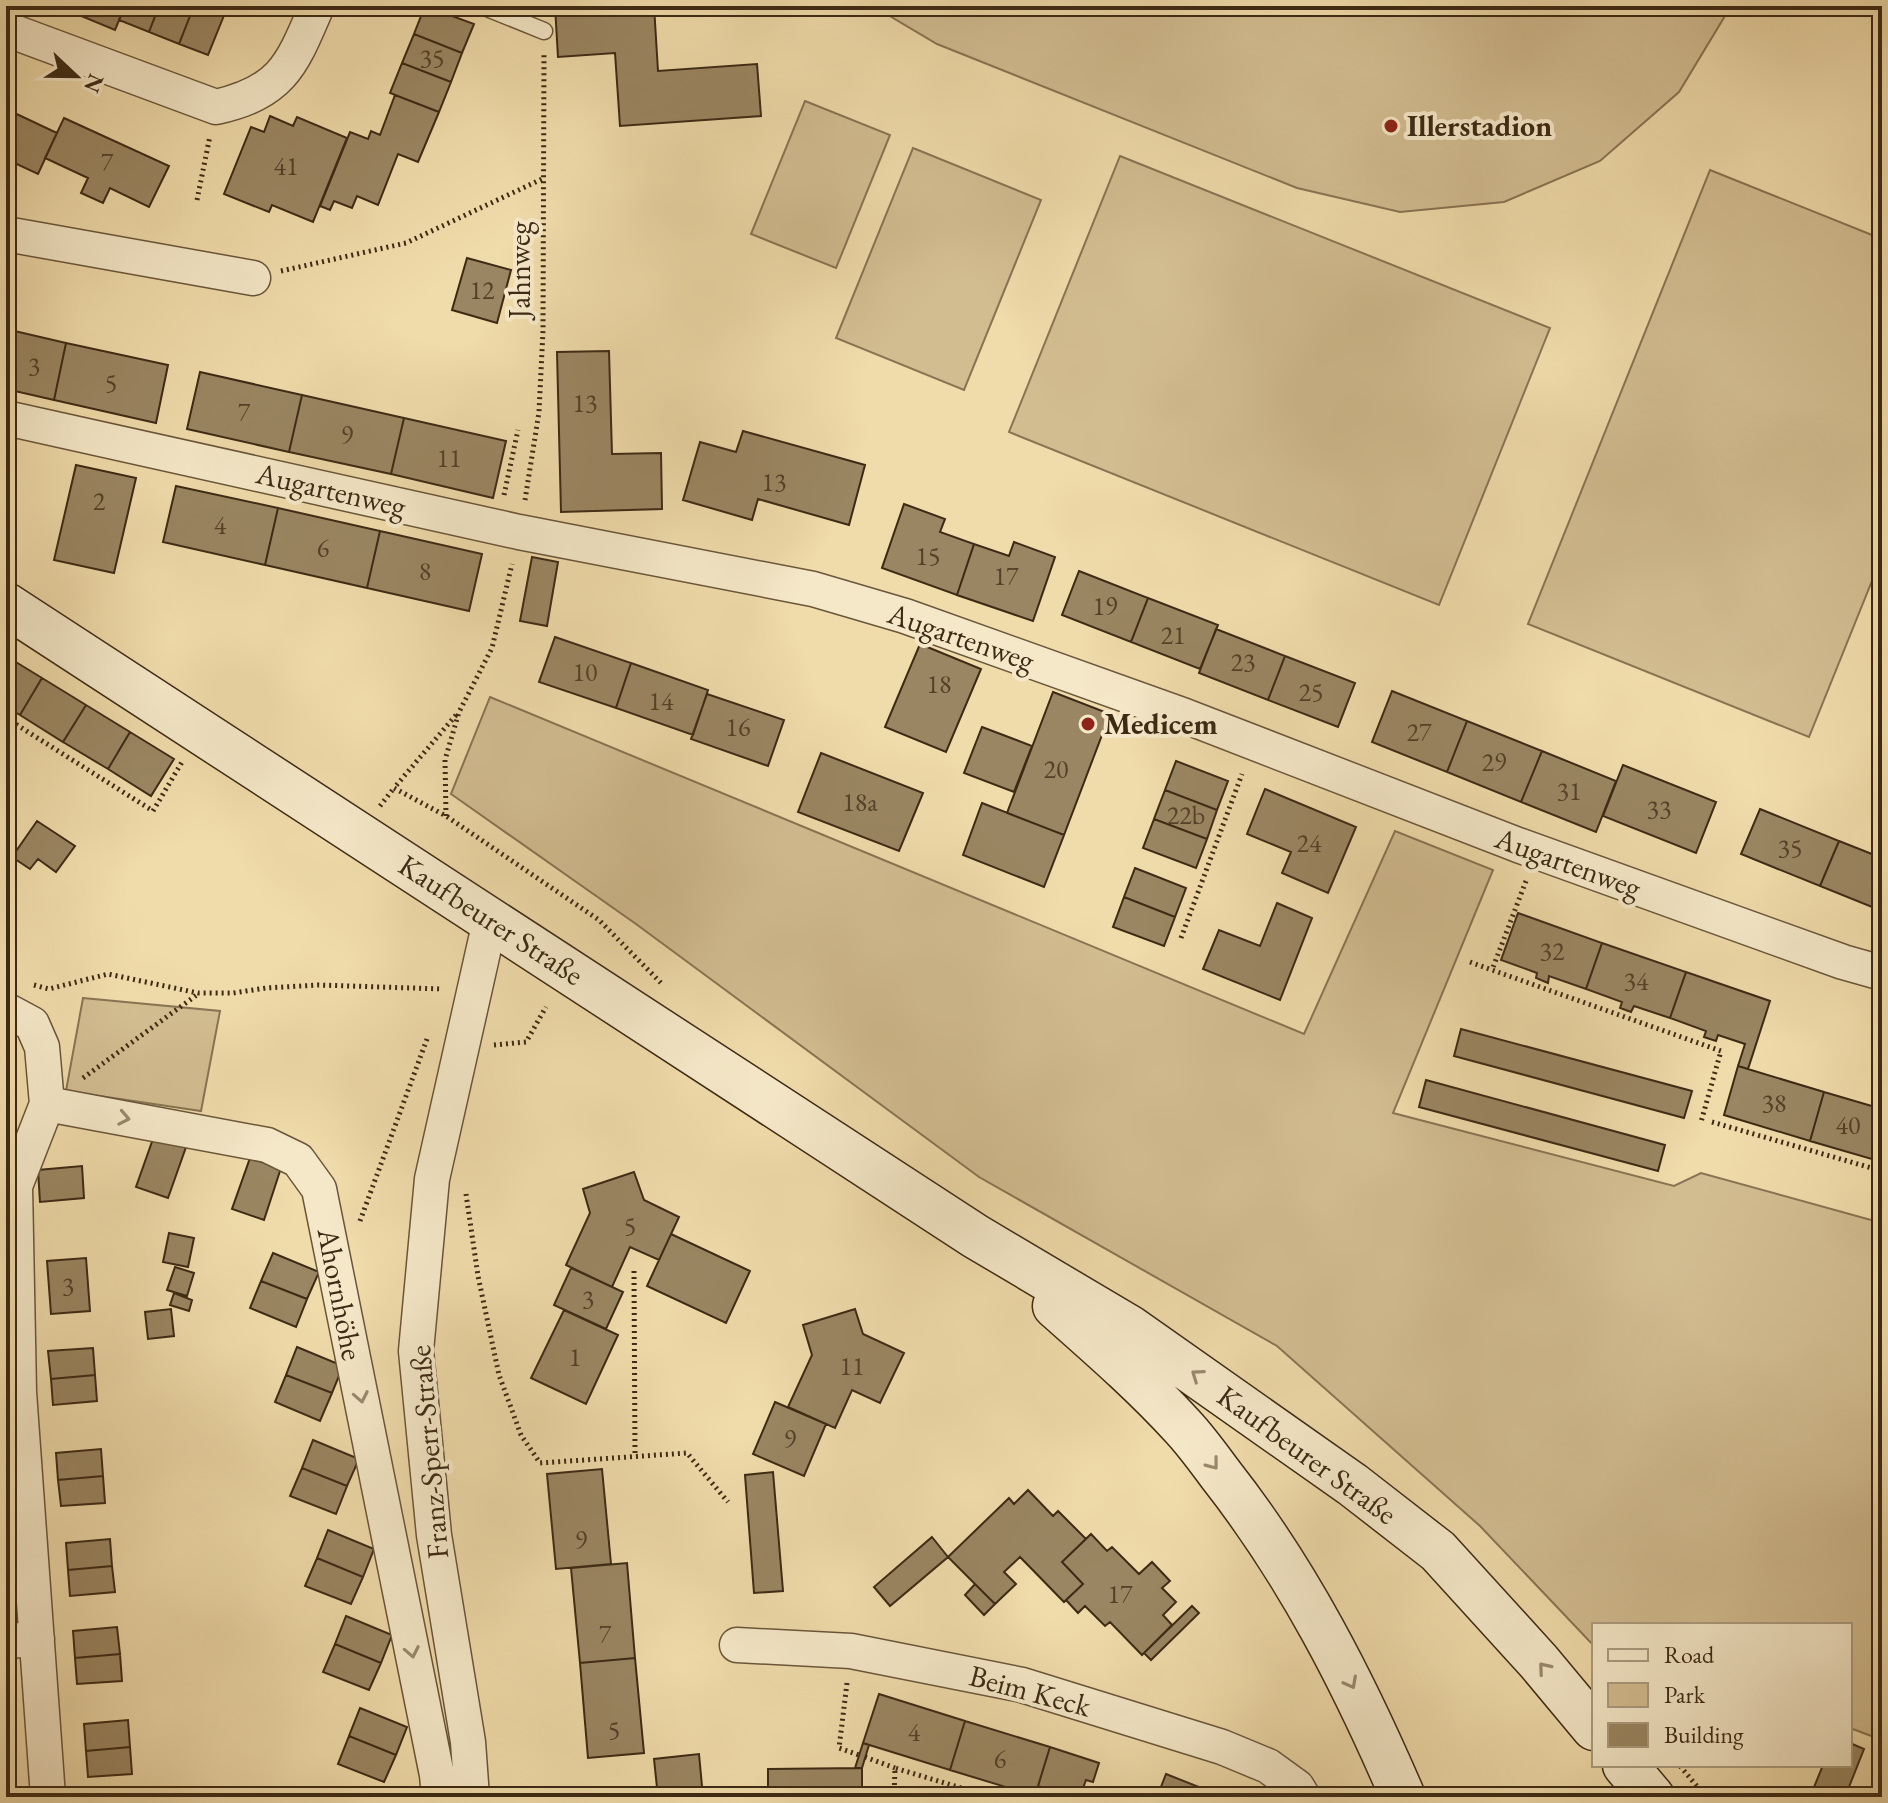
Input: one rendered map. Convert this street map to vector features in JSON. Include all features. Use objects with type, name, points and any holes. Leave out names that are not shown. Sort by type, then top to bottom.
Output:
[{"type":"street","points":[[6,29],[216,107],[241,102],[271,85],[295,58],[317,6]]},
{"type":"street","points":[[6,234],[253,278]]},
{"type":"street","name":"Augartenweg","points":[[6,418],[508,530],[813,589],[905,616],[1185,716],[1537,852],[1843,962],[1882,973]]},
{"type":"street","name":"Kaufbeurer Straße","points":[[6,605],[975,1236],[1130,1328],[1353,1485],[1438,1551],[1592,1726]]},
{"type":"street","name":"Franz-Sperr-Straße","points":[[472,1797],[468,1742],[434,1535],[416,1351],[432,1179],[490,921]]},
{"type":"street","points":[[6,1010],[32,1024],[42,1047],[47,1104],[15,1186],[11,1288],[19,1392],[21,1640],[48,1797]]},
{"type":"street","name":"Ahornhöhe","points":[[47,1104],[267,1145],[298,1160],[319,1189],[439,1797]]},
{"type":"street","name":"Kaufbeurer Straße","points":[[975,1236],[1110,1355],[1184,1428],[1251,1513],[1312,1609],[1369,1718],[1403,1797]]},
{"type":"street","name":"Beim Keck","points":[[737,1645],[851,1651],[1022,1685],[1222,1747],[1268,1766],[1297,1787],[1303,1797]]},
{"type":"street","points":[[1627,1767],[1652,1797]]},
{"type":"lane","points":[[482,6],[544,31]]},
{"type":"path","name":"Jahnweg","points":[[508,530],[539,412],[543,331],[544,31]]},
{"type":"path","points":[[197,200],[216,107]]},
{"type":"path","points":[[253,278],[406,243],[542,179]]},
{"type":"path","points":[[446,816],[445,760],[459,712],[492,648],[518,430]]},
{"type":"path","points":[[379,808],[459,712]]},
{"type":"path","points":[[6,718],[153,811],[201,731]]},
{"type":"path","points":[[1181,938],[1253,743]]},
{"type":"path","points":[[394,788],[446,816],[599,920],[673,995]]},
{"type":"path","points":[[1492,970],[1537,852]]},
{"type":"path","points":[[1470,962],[1721,1051],[1701,1122]]},
{"type":"path","points":[[49,989],[108,974],[198,993],[319,985],[445,989],[440,1004]]},
{"type":"path","points":[[47,1104],[198,993]]},
{"type":"path","points":[[526,1042],[546,1007]]},
{"type":"path","points":[[359,1223],[429,1033]]},
{"type":"path","points":[[1712,1122],[1882,1171]]},
{"type":"path","points":[[466,1191],[478,1276],[496,1360],[521,1435],[540,1463],[687,1453],[728,1502]]},
{"type":"path","points":[[634,1271],[635,1456]]},
{"type":"path","points":[[851,1651],[839,1748],[991,1797]]},
{"type":"path","points":[[1681,1767],[1706,1797]]},
{"type":"path","points":[[894,1797],[895,1768]]},
{"type":"green space","name":"Illerstadion","points":[[873,6],[1731,6],[1679,92],[1600,161],[1504,202],[1400,212],[1297,188],[937,44]]},
{"type":"green space","points":[[805,101],[890,135],[836,268],[751,234]]},
{"type":"green space","points":[[913,148],[1041,200],[964,390],[836,338]]},
{"type":"green space","points":[[1120,156],[1550,328],[1439,605],[1009,432]]},
{"type":"green space","points":[[1710,170],[1882,239],[1882,556],[1809,737],[1528,624]]},
{"type":"green space","points":[[490,697],[1304,1034],[1395,831],[1493,870],[1393,1113],[1674,1186],[1701,1173],[1882,1223],[1882,1740],[1852,1729],[1852,1623],[1592,1623],[1592,1644],[1480,1526],[1277,1346],[979,1177],[636,924],[451,794]]},
{"type":"green space","points":[[83,998],[220,1011],[201,1111],[66,1091]]},
{"type":"building","points":[[56,6],[91,6],[86,18]]},
{"type":"building","points":[[91,6],[125,6],[115,30],[86,18]]},
{"type":"building","points":[[125,6],[159,6],[149,32],[119,20]]},
{"type":"building","points":[[159,6],[194,6],[179,44],[149,32]]},
{"type":"building","points":[[194,6],[227,8],[208,55],[179,44]]},
{"type":"building","points":[[425,6],[474,24],[462,53],[414,34]]},
{"type":"building","points":[[555,6],[654,6],[658,71],[757,64],[761,116],[620,126],[615,53],[558,57]]},
{"type":"building","points":[[414,34],[462,53],[451,82],[402,63]]},
{"type":"building","points":[[402,63],[451,82],[439,112],[390,93]]},
{"type":"building","points":[[395,95],[439,112],[418,162],[398,154],[378,205],[357,196],[352,208],[334,201],[330,210],[320,206],[350,132],[368,139],[371,131],[380,135]]},
{"type":"building","points":[[6,109],[57,133],[38,174],[6,159]]},
{"type":"building","points":[[270,116],[293,126],[297,117],[347,138],[313,222],[272,205],[269,212],[224,194],[251,127],[264,132]]},
{"type":"building","points":[[64,118],[169,166],[149,207],[110,188],[103,203],[81,193],[88,178],[45,158]]},
{"type":"building","points":[[467,258],[511,270],[497,323],[452,310]]},
{"type":"building","points":[[6,329],[66,343],[54,400],[6,389]]},
{"type":"building","points":[[66,343],[168,365],[156,423],[54,400]]},
{"type":"building","points":[[609,351],[612,454],[661,453],[662,509],[561,512],[557,352]]},
{"type":"building","points":[[200,372],[302,395],[289,452],[187,429]]},
{"type":"building","points":[[302,395],[404,418],[391,474],[289,452]]},
{"type":"building","points":[[404,418],[506,441],[493,498],[391,474]]},
{"type":"building","points":[[743,431],[865,465],[849,525],[758,499],[752,520],[683,500],[700,442],[736,452]]},
{"type":"building","points":[[76,465],[136,478],[114,573],[54,560]]},
{"type":"building","points":[[176,486],[278,508],[265,565],[163,542]]},
{"type":"building","points":[[904,504],[945,519],[940,532],[974,544],[957,595],[882,568]]},
{"type":"building","points":[[278,508],[380,531],[367,588],[265,565]]},
{"type":"building","points":[[380,531],[482,554],[469,611],[367,588]]},
{"type":"building","points":[[1014,542],[1055,557],[1033,621],[957,595],[974,544],[1009,556]]},
{"type":"building","points":[[532,557],[558,562],[547,626],[520,621]]},
{"type":"building","points":[[1079,571],[1148,598],[1131,642],[1062,615]]},
{"type":"building","points":[[1148,598],[1218,625],[1200,669],[1131,642]]},
{"type":"building","points":[[1216,629],[1285,656],[1268,700],[1199,673]]},
{"type":"building","points":[[555,637],[631,663],[616,708],[539,682]]},
{"type":"building","points":[[920,644],[981,669],[946,752],[885,727]]},
{"type":"building","points":[[6,656],[42,678],[20,715],[6,707]]},
{"type":"building","points":[[1285,656],[1355,683],[1338,727],[1268,700]]},
{"type":"building","points":[[631,663],[708,690],[693,735],[616,708]]},
{"type":"building","points":[[42,678],[86,705],[63,742],[20,715]]},
{"type":"building","points":[[1392,691],[1467,721],[1447,772],[1372,742]]},
{"type":"building","points":[[1053,692],[1110,714],[1064,835],[1007,813]]},
{"type":"building","points":[[707,694],[784,720],[768,766],[691,739]]},
{"type":"building","points":[[86,705],[130,732],[108,769],[63,742]]},
{"type":"building","points":[[1467,721],[1542,751],[1521,802],[1447,772]]},
{"type":"building","points":[[982,727],[1032,746],[1014,792],[964,773]]},
{"type":"building","points":[[130,732],[174,759],[151,796],[108,769]]},
{"type":"building","points":[[1542,751],[1616,781],[1596,832],[1521,802]]},
{"type":"building","points":[[821,753],[923,793],[899,851],[798,812]]},
{"type":"building","points":[[1176,761],[1228,781],[1217,810],[1165,790]]},
{"type":"building","points":[[1623,765],[1716,802],[1696,853],[1603,816]]},
{"type":"building","points":[[1265,789],[1356,827],[1328,893],[1282,873],[1291,852],[1247,834]]},
{"type":"building","points":[[1165,790],[1217,810],[1207,839],[1154,819]]},
{"type":"building","points":[[982,803],[1064,835],[1044,887],[963,855]]},
{"type":"building","points":[[1760,809],[1839,841],[1820,886],[1741,854]]},
{"type":"building","points":[[1154,819],[1207,839],[1196,868],[1143,848]]},
{"type":"building","points":[[37,821],[75,846],[56,872],[38,859],[30,869],[12,857]]},
{"type":"building","points":[[1839,841],[1882,858],[1882,911],[1820,886]]},
{"type":"building","points":[[1135,868],[1186,888],[1175,917],[1124,897]]},
{"type":"building","points":[[1124,897],[1175,917],[1164,946],[1113,927]]},
{"type":"building","points":[[1277,903],[1312,918],[1280,1000],[1203,969],[1219,930],[1260,946]]},
{"type":"building","points":[[1518,913],[1602,943],[1586,989],[1549,976],[1548,983],[1536,978],[1537,973],[1501,960]]},
{"type":"building","points":[[1602,943],[1686,972],[1670,1018],[1634,1006],[1631,1012],[1620,1008],[1622,1002],[1586,989]]},
{"type":"building","points":[[1686,972],[1770,1001],[1748,1069],[1738,1066],[1745,1044],[1718,1035],[1716,1041],[1704,1037],[1706,1031],[1670,1018]]},
{"type":"building","points":[[1461,1029],[1692,1091],[1684,1118],[1454,1056]]},
{"type":"building","points":[[1738,1066],[1824,1092],[1810,1141],[1724,1115]]},
{"type":"building","points":[[1426,1080],[1665,1145],[1658,1171],[1419,1107]]},
{"type":"building","points":[[1824,1092],[1882,1109],[1882,1162],[1810,1141]]},
{"type":"building","points":[[154,1136],[186,1147],[168,1198],[136,1187]]},
{"type":"building","points":[[250,1158],[281,1168],[264,1220],[232,1209]]},
{"type":"building","points":[[82,1166],[84,1198],[40,1202],[38,1170]]},
{"type":"building","points":[[634,1172],[644,1200],[679,1217],[659,1260],[630,1247],[612,1287],[566,1265],[590,1213],[583,1189]]},
{"type":"building","points":[[169,1233],[194,1238],[188,1267],[163,1262]]},
{"type":"building","points":[[671,1234],[750,1271],[726,1323],[647,1286]]},
{"type":"building","points":[[273,1253],[319,1272],[307,1299],[261,1281]]},
{"type":"building","points":[[86,1258],[90,1311],[51,1314],[47,1261]]},
{"type":"building","points":[[175,1267],[194,1273],[187,1296],[167,1290]]},
{"type":"building","points":[[571,1268],[623,1292],[606,1329],[554,1305]]},
{"type":"building","points":[[261,1281],[307,1299],[296,1327],[250,1308]]},
{"type":"building","points":[[174,1293],[192,1300],[189,1311],[170,1305]]},
{"type":"building","points":[[171,1309],[174,1336],[148,1339],[145,1312]]},
{"type":"building","points":[[855,1309],[863,1334],[904,1353],[880,1403],[852,1390],[835,1428],[788,1407],[812,1355],[803,1325]]},
{"type":"building","points":[[564,1310],[618,1335],[586,1404],[531,1378]]},
{"type":"building","points":[[297,1347],[343,1366],[332,1393],[286,1375]]},
{"type":"building","points":[[93,1348],[95,1375],[51,1379],[48,1351]]},
{"type":"building","points":[[95,1375],[97,1401],[53,1405],[51,1379]]},
{"type":"building","points":[[286,1375],[332,1393],[320,1421],[275,1402]]},
{"type":"building","points":[[775,1402],[826,1424],[804,1476],[753,1454]]},
{"type":"building","points":[[313,1440],[359,1459],[347,1486],[302,1468]]},
{"type":"building","points":[[101,1449],[103,1476],[58,1480],[56,1453]]},
{"type":"building","points":[[302,1468],[347,1486],[336,1514],[290,1496]]},
{"type":"building","points":[[602,1469],[611,1564],[556,1569],[547,1474]]},
{"type":"building","points":[[773,1472],[783,1591],[754,1593],[745,1475]]},
{"type":"building","points":[[103,1476],[105,1503],[61,1506],[58,1480]]},
{"type":"building","points":[[1028,1490],[1053,1516],[1058,1511],[1086,1539],[1062,1562],[1083,1584],[1064,1602],[1020,1557],[1004,1572],[1016,1584],[995,1604],[948,1557],[1009,1498],[1014,1504]]},
{"type":"building","points":[[328,1530],[374,1549],[363,1577],[317,1558]]},
{"type":"building","points":[[1091,1534],[1107,1551],[1112,1547],[1139,1574],[1152,1562],[1170,1581],[1162,1588],[1176,1602],[1163,1615],[1172,1625],[1142,1655],[1110,1622],[1105,1626],[1085,1606],[1078,1613],[1066,1600],[1083,1584],[1062,1562]]},
{"type":"building","points":[[932,1537],[948,1557],[890,1606],[874,1587]]},
{"type":"building","points":[[110,1539],[112,1566],[68,1570],[66,1543]]},
{"type":"building","points":[[317,1558],[363,1577],[351,1604],[305,1586]]},
{"type":"building","points":[[627,1563],[635,1658],[580,1663],[571,1568]]},
{"type":"building","points":[[112,1566],[115,1592],[70,1596],[68,1570]]},
{"type":"building","points":[[975,1584],[995,1604],[984,1615],[965,1595]]},
{"type":"building","points":[[1192,1606],[1199,1613],[1151,1660],[1144,1653]]},
{"type":"building","points":[[346,1616],[392,1635],[381,1663],[335,1644]]},
{"type":"building","points":[[117,1627],[120,1654],[75,1658],[73,1631]]},
{"type":"building","points":[[335,1644],[381,1663],[369,1690],[323,1672]]},
{"type":"building","points":[[120,1654],[122,1681],[77,1684],[75,1658]]},
{"type":"building","points":[[635,1658],[644,1753],[588,1758],[580,1663]]},
{"type":"building","points":[[879,1694],[965,1721],[950,1770],[863,1743]]},
{"type":"building","points":[[360,1708],[407,1727],[396,1755],[349,1736]]},
{"type":"building","points":[[128,1720],[130,1747],[86,1751],[84,1724]]},
{"type":"building","points":[[965,1721],[1050,1747],[1035,1796],[950,1770]]},
{"type":"building","points":[[349,1736],[396,1755],[384,1782],[338,1764]]},
{"type":"building","points":[[863,1743],[869,1745],[862,1768],[855,1768]]},
{"type":"building","points":[[1852,1744],[1864,1749],[1845,1797],[1810,1797],[1822,1767],[1852,1767]]},
{"type":"building","points":[[130,1747],[132,1774],[88,1777],[86,1751]]},
{"type":"building","points":[[1050,1747],[1099,1763],[1093,1782],[1086,1780],[1080,1797],[1038,1786]]},
{"type":"building","points":[[699,1754],[703,1797],[658,1797],[654,1759]]},
{"type":"building","points":[[862,1768],[862,1797],[768,1797],[768,1769]]},
{"type":"building","points":[[1166,1774],[1224,1797],[1157,1797]]},
{"type":"building","points":[[1038,1786],[1072,1797],[1034,1797]]},
{"type":"place","name":"Illerstadion","points":[[1391,126]]},
{"type":"place","name":"Medicem","points":[[1088,724]]}]
